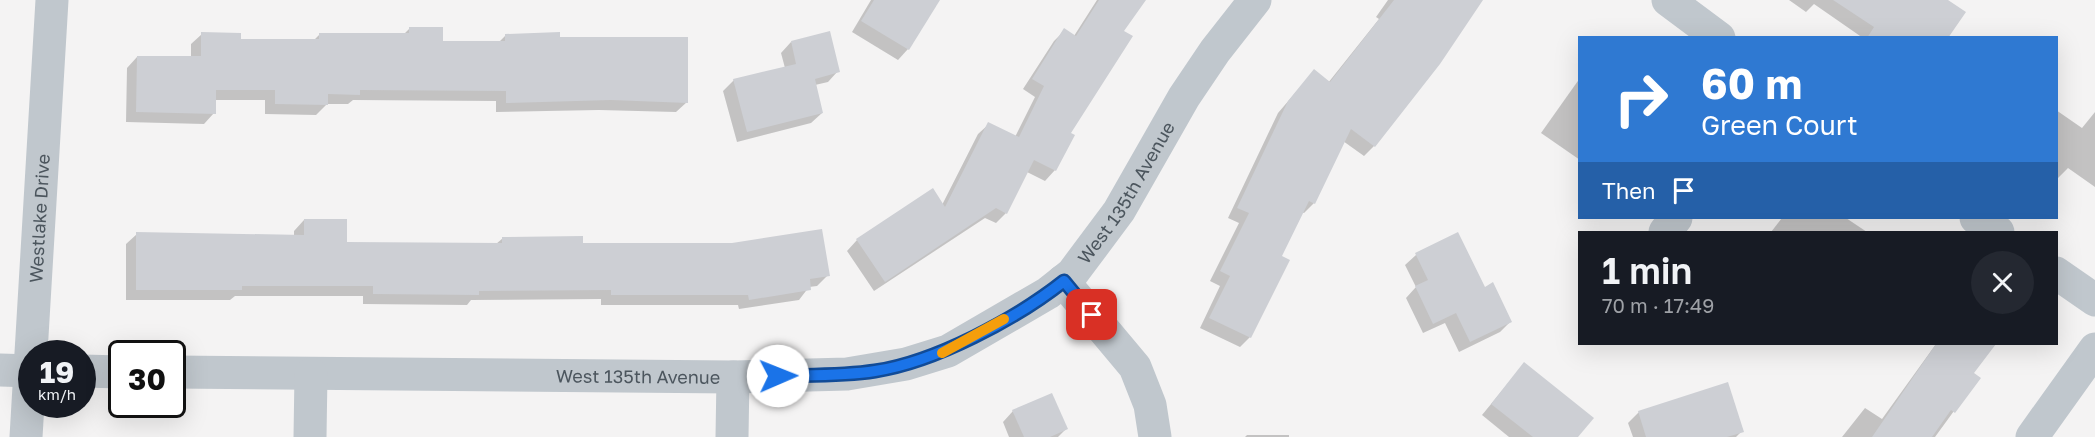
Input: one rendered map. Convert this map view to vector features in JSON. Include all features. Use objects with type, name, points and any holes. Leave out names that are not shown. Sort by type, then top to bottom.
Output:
[{"type":"street","name":"Westlake Drive","points":[[24,340],[52,0]]},
{"type":"street","name":"West 135th Avenue","points":[[186,372],[733,377],[847,374],[906,364],[948,351],[1048,293],[1072,274],[1119,211],[1184,97],[1215,51],[1255,0]]},
{"type":"street","points":[[1668,0],[1716,36]]},
{"type":"street","points":[[1666,231],[1675,219]]},
{"type":"street","points":[[1978,219],[1996,231]]},
{"type":"street","points":[[2058,274],[2095,300]]},
{"type":"street","points":[[1064,281],[1135,367],[1150,405],[1155,437]]},
{"type":"street","points":[[2032,437],[2095,349]]},
{"type":"street","points":[[310,437],[311,374]]},
{"type":"street","points":[[732,437],[733,377]]},
{"type":"street","name":"Westlake Drive","points":[[25,418],[26,437]]},
{"type":"building","points":[[874,0],[940,0],[909,50],[861,21]]},
{"type":"building","points":[[1099,0],[1146,0],[1124,31],[1133,36],[1071,133],[1075,135],[1056,171],[1034,160],[1007,214],[996,208],[885,282],[856,239],[933,188],[945,207],[988,122],[1019,137],[1044,86],[1032,79],[1064,28],[1076,36]]},
{"type":"building","points":[[1394,0],[1483,0],[1440,64],[1375,147],[1351,129],[1315,204],[1309,201],[1282,256],[1290,260],[1251,338],[1209,318],[1230,276],[1220,271],[1249,213],[1237,208],[1288,101],[1314,69],[1330,82]]},
{"type":"building","points":[[1833,0],[1948,0],[1966,12],[1949,36],[1868,36],[1874,27]]},
{"type":"building","points":[[409,27],[443,27],[443,41],[505,41],[505,34],[560,32],[560,37],[688,37],[688,103],[611,100],[506,103],[506,91],[360,90],[360,95],[328,94],[328,105],[275,104],[275,90],[216,90],[216,114],[136,112],[137,56],[201,56],[201,32],[241,33],[241,39],[319,39],[319,33],[409,33]]},
{"type":"building","points":[[830,31],[840,72],[815,79],[823,113],[747,132],[733,79],[796,64],[791,41]]},
{"type":"building","points":[[304,219],[347,219],[347,242],[502,243],[502,237],[583,236],[583,243],[732,243],[822,229],[830,276],[810,279],[811,290],[749,300],[748,295],[611,295],[611,290],[479,291],[479,295],[373,294],[373,286],[242,286],[242,290],[136,290],[136,232],[304,235]]},
{"type":"building","points":[[1458,232],[1485,287],[1493,282],[1512,322],[1470,342],[1456,313],[1433,324],[1415,286],[1428,280],[1415,253]]},
{"type":"building","points":[[1935,345],[1995,345],[1974,373],[1981,378],[1955,413],[1951,410],[1932,437],[1872,437]]},
{"type":"building","points":[[1524,362],[1594,418],[1578,437],[1533,437],[1491,404]]},
{"type":"building","points":[[1728,382],[1744,432],[1727,437],[1646,437],[1638,411]]},
{"type":"building","points":[[1052,393],[1068,429],[1050,437],[1024,437],[1012,410]]},
{"type":"slow traffic","points":[[942,353],[1004,319]]},
{"type":"route","points":[[778,376],[876,371],[948,351],[1048,293],[1064,281],[1092,315]]}]
